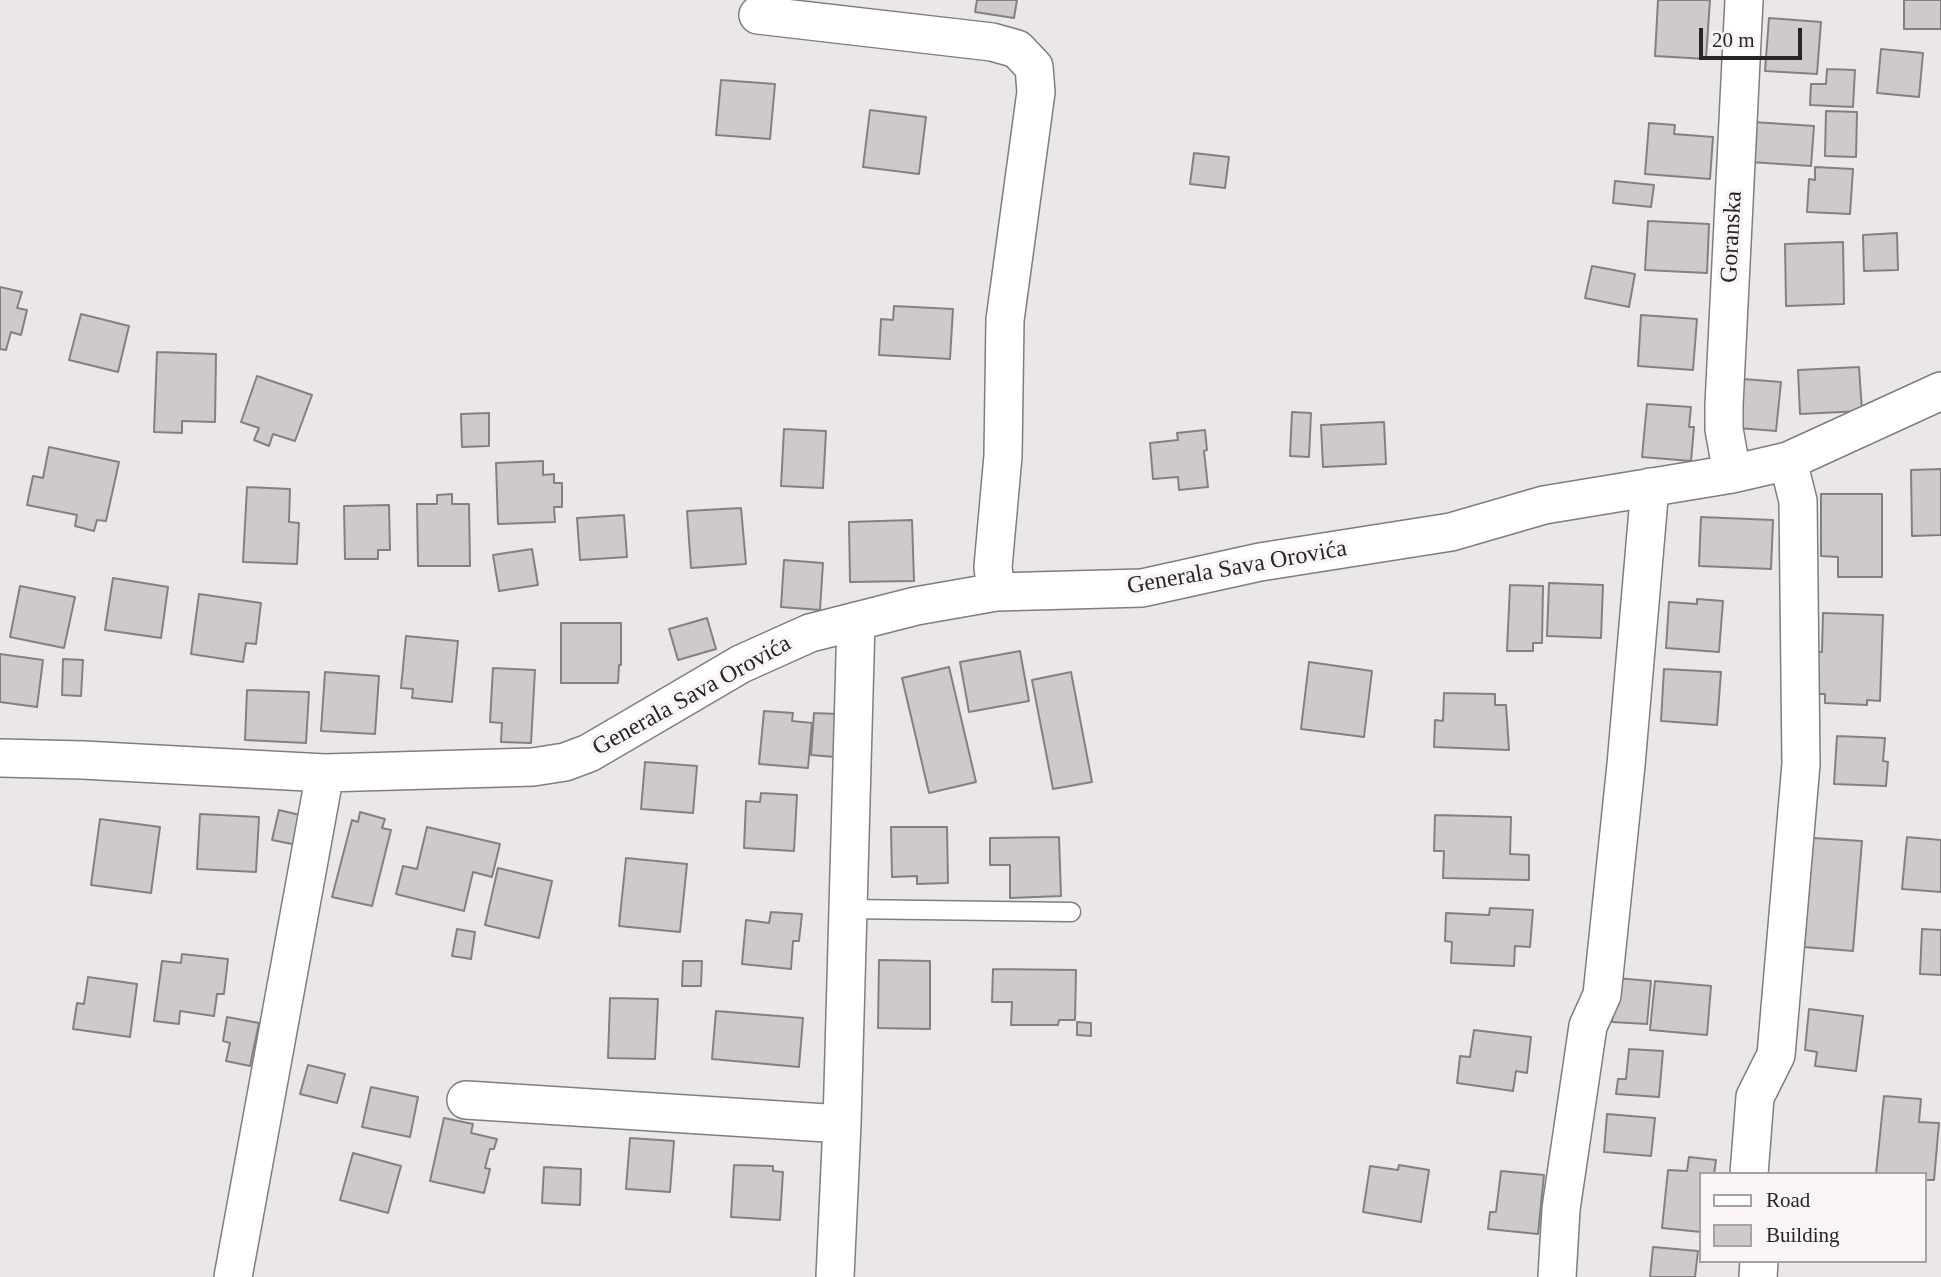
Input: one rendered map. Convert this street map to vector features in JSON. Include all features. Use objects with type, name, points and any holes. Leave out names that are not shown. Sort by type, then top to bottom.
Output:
[{"type":"street","name":"Goranska","points":[[1732,474],[1724,429],[1724,405],[1744,0]]},
{"type":"street","points":[[758,15],[992,42],[1017,49],[1034,67],[1036,92],[1005,320],[1003,456],[993,567],[996,592]]},
{"type":"street","name":"Generala Sava Orovića","points":[[0,758],[325,773],[533,767],[565,761],[589,753],[679,699],[775,647],[810,633],[916,606],[996,592],[1142,588],[1260,562],[1451,532],[1544,505],[1732,474],[1788,461],[1941,391]]},
{"type":"street","points":[[1749,1172],[1755,1097],[1776,1055],[1801,764],[1798,501],[1788,461]]},
{"type":"street","points":[[1557,1277],[1561,1209],[1588,1026],[1602,995],[1626,765],[1650,487]]},
{"type":"street","points":[[835,1277],[842,1124],[856,621]]},
{"type":"street","points":[[233,1277],[325,773]]},
{"type":"street","points":[[466,1100],[842,1124]]},
{"type":"lane","points":[[848,909],[1071,912]]},
{"type":"building","points":[[977,0],[1017,0],[1014,18],[975,12]]},
{"type":"building","points":[[1658,0],[1710,0],[1706,59],[1655,56]]},
{"type":"building","points":[[1904,0],[1941,0],[1941,29],[1904,29]]},
{"type":"building","points":[[1769,18],[1821,22],[1817,74],[1765,71]]},
{"type":"building","points":[[1881,49],[1923,53],[1919,97],[1877,93]]},
{"type":"building","points":[[1827,69],[1855,70],[1853,107],[1810,105],[1811,84],[1826,84]]},
{"type":"building","points":[[721,80],[775,84],[770,139],[716,135]]},
{"type":"building","points":[[870,110],[926,117],[919,174],[863,167]]},
{"type":"building","points":[[1826,111],[1857,112],[1856,157],[1825,156]]},
{"type":"building","points":[[1753,122],[1814,126],[1811,166],[1750,162]]},
{"type":"building","points":[[1649,123],[1675,125],[1674,134],[1713,137],[1710,179],[1645,174]]},
{"type":"building","points":[[1194,153],[1229,157],[1225,188],[1190,184]]},
{"type":"building","points":[[1815,167],[1853,169],[1850,214],[1807,212],[1809,179],[1815,180]]},
{"type":"building","points":[[1615,181],[1654,185],[1651,207],[1613,203]]},
{"type":"building","points":[[1648,221],[1709,224],[1707,273],[1645,270]]},
{"type":"building","points":[[1897,233],[1898,270],[1864,271],[1863,235]]},
{"type":"building","points":[[1843,242],[1844,304],[1786,306],[1785,244]]},
{"type":"building","points":[[1592,266],[1635,274],[1629,307],[1585,298]]},
{"type":"building","points":[[0,287],[22,292],[17,308],[27,310],[21,335],[11,332],[6,350],[0,349]]},
{"type":"building","points":[[894,306],[953,309],[950,359],[879,355],[881,319],[893,320]]},
{"type":"building","points":[[81,314],[129,326],[118,372],[69,360]]},
{"type":"building","points":[[1641,315],[1697,319],[1693,370],[1638,366]]},
{"type":"building","points":[[157,352],[216,354],[215,422],[182,421],[182,433],[154,432]]},
{"type":"building","points":[[1859,367],[1862,411],[1800,414],[1798,370]]},
{"type":"building","points":[[257,376],[312,395],[295,441],[273,434],[269,446],[254,440],[259,428],[241,422]]},
{"type":"building","points":[[1743,379],[1781,382],[1776,431],[1738,428]]},
{"type":"building","points":[[1647,404],[1691,407],[1689,427],[1694,427],[1691,461],[1642,457]]},
{"type":"building","points":[[1292,412],[1311,413],[1309,457],[1290,456]]},
{"type":"building","points":[[489,413],[489,446],[462,447],[461,414]]},
{"type":"building","points":[[1384,422],[1386,464],[1323,467],[1321,425]]},
{"type":"building","points":[[784,429],[826,431],[823,488],[781,486]]},
{"type":"building","points":[[1205,430],[1207,450],[1204,451],[1208,487],[1179,490],[1178,477],[1153,479],[1150,443],[1178,440],[1177,433]]},
{"type":"building","points":[[49,447],[119,462],[106,521],[97,520],[94,531],[75,526],[77,515],[27,505],[33,476],[43,478]]},
{"type":"building","points":[[543,461],[543,475],[554,474],[554,483],[562,483],[562,507],[554,507],[555,522],[498,524],[496,463]]},
{"type":"building","points":[[1941,469],[1941,535],[1912,536],[1911,470]]},
{"type":"building","points":[[247,487],[290,489],[289,522],[299,523],[297,564],[243,562]]},
{"type":"building","points":[[452,494],[452,504],[469,504],[470,566],[418,566],[417,504],[437,504],[437,495]]},
{"type":"building","points":[[1821,494],[1882,494],[1882,577],[1838,577],[1838,557],[1821,556]]},
{"type":"building","points":[[389,505],[390,550],[378,550],[378,559],[345,559],[344,506]]},
{"type":"building","points":[[741,508],[746,564],[691,568],[687,511]]},
{"type":"building","points":[[624,515],[627,557],[580,560],[577,518]]},
{"type":"building","points":[[1701,517],[1773,520],[1771,569],[1699,566]]},
{"type":"building","points":[[912,520],[914,581],[850,582],[849,522]]},
{"type":"building","points":[[532,549],[538,585],[499,591],[493,555]]},
{"type":"building","points":[[784,560],[823,563],[820,610],[781,607]]},
{"type":"building","points":[[113,578],[168,587],[161,638],[105,630]]},
{"type":"building","points":[[1549,583],[1603,585],[1601,638],[1547,636]]},
{"type":"building","points":[[1510,585],[1543,586],[1542,643],[1533,643],[1533,651],[1507,651]]},
{"type":"building","points":[[20,586],[75,597],[64,648],[10,637]]},
{"type":"building","points":[[199,594],[261,603],[256,644],[246,643],[243,662],[191,654]]},
{"type":"building","points":[[1697,599],[1723,601],[1719,652],[1666,648],[1669,602],[1697,604]]},
{"type":"building","points":[[1823,613],[1883,615],[1880,701],[1867,700],[1867,705],[1825,703],[1825,694],[1815,694],[1817,652],[1822,652]]},
{"type":"building","points":[[707,618],[716,649],[678,660],[669,629]]},
{"type":"building","points":[[561,623],[621,623],[618,683],[561,683]]},
{"type":"building","points":[[406,636],[458,641],[452,702],[412,698],[413,689],[401,688]]},
{"type":"building","points":[[1020,651],[1029,701],[969,712],[960,662]]},
{"type":"building","points":[[0,654],[43,660],[37,707],[0,702]]},
{"type":"building","points":[[63,659],[83,660],[81,696],[62,695]]},
{"type":"building","points":[[1309,662],[1372,671],[1364,737],[1301,729]]},
{"type":"building","points":[[949,667],[976,782],[929,793],[902,678]]},
{"type":"building","points":[[493,668],[535,670],[531,743],[501,742],[502,723],[490,722]]},
{"type":"building","points":[[1664,669],[1721,672],[1717,725],[1661,721]]},
{"type":"building","points":[[325,672],[379,676],[375,734],[321,731]]},
{"type":"building","points":[[1071,672],[1092,782],[1053,789],[1032,680]]},
{"type":"building","points":[[247,690],[309,692],[306,743],[245,740]]},
{"type":"building","points":[[1444,693],[1495,694],[1495,705],[1506,705],[1509,750],[1434,747],[1435,720],[1443,721]]},
{"type":"building","points":[[764,711],[793,713],[792,721],[812,723],[808,768],[759,764]]},
{"type":"building","points":[[814,713],[838,714],[835,757],[811,755]]},
{"type":"building","points":[[1837,736],[1885,738],[1883,761],[1888,762],[1886,786],[1834,784]]},
{"type":"building","points":[[645,762],[697,766],[693,813],[641,809]]},
{"type":"building","points":[[761,793],[797,795],[794,851],[744,848],[746,801],[760,802]]},
{"type":"building","points":[[279,810],[304,816],[297,845],[272,840]]},
{"type":"building","points":[[360,812],[385,819],[382,828],[391,830],[372,906],[332,897],[352,820],[358,822]]},
{"type":"building","points":[[200,814],[259,817],[256,872],[197,869]]},
{"type":"building","points":[[1435,815],[1511,817],[1510,854],[1529,855],[1529,880],[1443,878],[1444,851],[1434,851]]},
{"type":"building","points":[[100,819],[160,827],[151,893],[91,885]]},
{"type":"building","points":[[427,827],[500,844],[492,877],[473,872],[464,911],[396,894],[403,866],[417,869]]},
{"type":"building","points":[[891,827],[947,827],[948,883],[917,884],[917,876],[892,877]]},
{"type":"building","points":[[1059,837],[1061,896],[1010,898],[1010,865],[990,865],[990,838]]},
{"type":"building","points":[[1907,837],[1941,840],[1941,892],[1902,889]]},
{"type":"building","points":[[1813,838],[1862,841],[1853,951],[1804,947]]},
{"type":"building","points":[[626,858],[687,864],[680,932],[619,926]]},
{"type":"building","points":[[498,868],[552,881],[539,938],[485,925]]},
{"type":"building","points":[[1490,908],[1533,910],[1530,947],[1515,946],[1514,966],[1451,963],[1452,942],[1445,941],[1446,913],[1489,915]]},
{"type":"building","points":[[771,912],[802,914],[799,941],[793,941],[791,969],[742,964],[746,920],[769,923]]},
{"type":"building","points":[[457,929],[475,932],[471,959],[452,956]]},
{"type":"building","points":[[1922,929],[1941,930],[1941,975],[1920,974]]},
{"type":"building","points":[[182,954],[228,959],[224,994],[217,994],[214,1016],[180,1011],[179,1024],[154,1021],[162,961],[181,963]]},
{"type":"building","points":[[879,960],[930,961],[930,1029],[878,1028]]},
{"type":"building","points":[[683,961],[702,961],[701,986],[682,986]]},
{"type":"building","points":[[993,969],[1076,970],[1075,1020],[1059,1020],[1058,1025],[1011,1025],[1012,1002],[992,1002]]},
{"type":"building","points":[[88,977],[137,984],[130,1037],[73,1029],[77,1003],[84,1004]]},
{"type":"building","points":[[1616,978],[1651,981],[1647,1024],[1612,1022]]},
{"type":"building","points":[[1655,981],[1711,986],[1707,1035],[1650,1030]]},
{"type":"building","points":[[610,998],[658,999],[655,1059],[608,1058]]},
{"type":"building","points":[[1809,1009],[1863,1016],[1856,1071],[1815,1066],[1817,1052],[1805,1050]]},
{"type":"building","points":[[716,1011],[803,1018],[799,1067],[712,1059]]},
{"type":"building","points":[[227,1017],[259,1023],[250,1066],[226,1061],[230,1043],[223,1041]]},
{"type":"building","points":[[1077,1022],[1091,1023],[1091,1036],[1077,1035]]},
{"type":"building","points":[[1474,1030],[1531,1037],[1527,1073],[1516,1071],[1513,1091],[1457,1083],[1460,1056],[1470,1057]]},
{"type":"building","points":[[1629,1049],[1663,1051],[1659,1097],[1616,1094],[1618,1079],[1626,1079]]},
{"type":"building","points":[[308,1065],[345,1074],[337,1103],[300,1094]]},
{"type":"building","points":[[371,1087],[418,1097],[410,1137],[362,1127]]},
{"type":"building","points":[[1884,1096],[1921,1099],[1919,1122],[1939,1123],[1934,1180],[1927,1180],[1927,1172],[1876,1172]]},
{"type":"building","points":[[1607,1114],[1655,1118],[1651,1156],[1604,1152]]},
{"type":"building","points":[[444,1118],[473,1124],[471,1133],[497,1139],[494,1149],[490,1149],[485,1168],[490,1169],[484,1193],[430,1181]]},
{"type":"building","points":[[630,1138],[674,1141],[670,1192],[626,1189]]},
{"type":"building","points":[[353,1153],[401,1166],[388,1213],[340,1200]]},
{"type":"building","points":[[1689,1157],[1716,1160],[1714,1172],[1700,1172],[1700,1232],[1662,1228],[1668,1170],[1687,1171]]},
{"type":"building","points":[[734,1165],[773,1166],[773,1171],[783,1172],[780,1220],[731,1217]]},
{"type":"building","points":[[1399,1165],[1429,1170],[1421,1222],[1363,1212],[1370,1166],[1398,1170]]},
{"type":"building","points":[[544,1167],[581,1169],[580,1205],[542,1203]]},
{"type":"building","points":[[1501,1171],[1544,1175],[1538,1234],[1488,1229],[1490,1212],[1496,1212]]},
{"type":"building","points":[[1653,1247],[1698,1251],[1695,1277],[1650,1277]]}]
